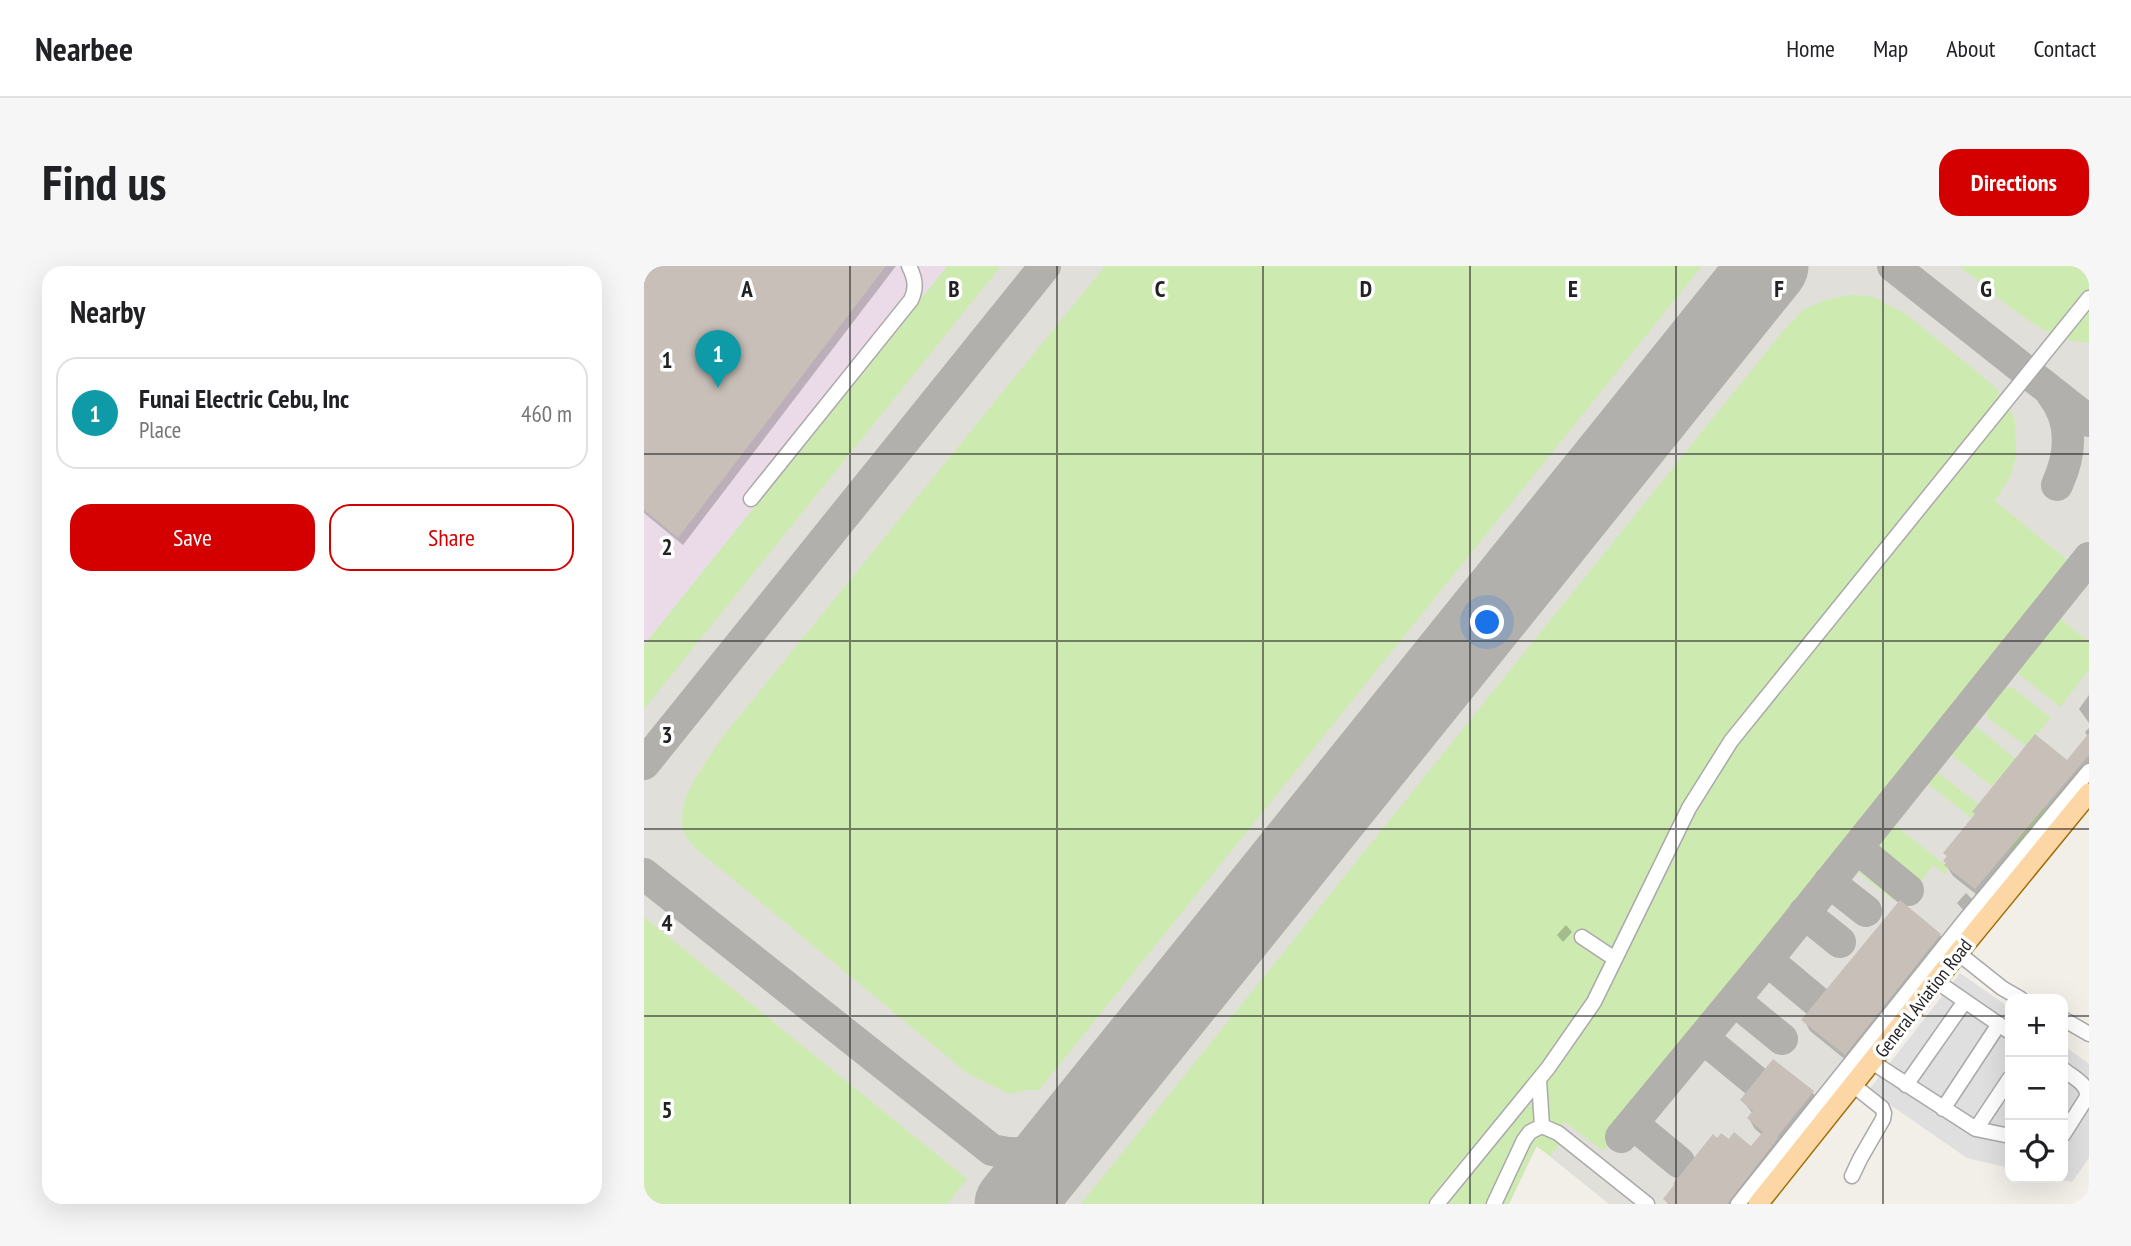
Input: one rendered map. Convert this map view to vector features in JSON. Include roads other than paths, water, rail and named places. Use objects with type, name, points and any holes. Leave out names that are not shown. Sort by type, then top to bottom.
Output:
[{"type":"main road","name":"General Aviation Road","points":[[1763,1203],[1853,1085],[2089,793]]},
{"type":"street","points":[[751,499],[911,300],[915,281],[909,266]]},
{"type":"street","points":[[1437,1204],[1539,1080],[1594,1002],[1689,808],[1731,741],[2089,298]]},
{"type":"street","points":[[1738,1204],[1965,920],[2089,771]]},
{"type":"street","points":[[1582,937],[1615,959]]},
{"type":"street","points":[[1958,953],[2012,994]]},
{"type":"street","points":[[1936,981],[2004,1028],[1943,1108]]},
{"type":"street","points":[[1906,1085],[1965,1001]]},
{"type":"street","points":[[2068,1022],[2089,1034]]},
{"type":"street","points":[[1872,1062],[1976,1129],[2005,1135]]},
{"type":"street","points":[[2068,1073],[2086,1087],[2088,1092],[2068,1127]]},
{"type":"street","points":[[1539,1080],[1542,1126]]},
{"type":"street","points":[[1852,1176],[1884,1113],[1882,1108],[1853,1085]]},
{"type":"street","points":[[1976,1129],[2005,1086]]},
{"type":"street","points":[[1494,1204],[1524,1140],[1530,1132],[1542,1126]]},
{"type":"street","points":[[1542,1126],[1558,1133],[1647,1204]]},
{"type":"place","name":"Funai Electric Cebu, Inc","points":[[718,388]]}]
